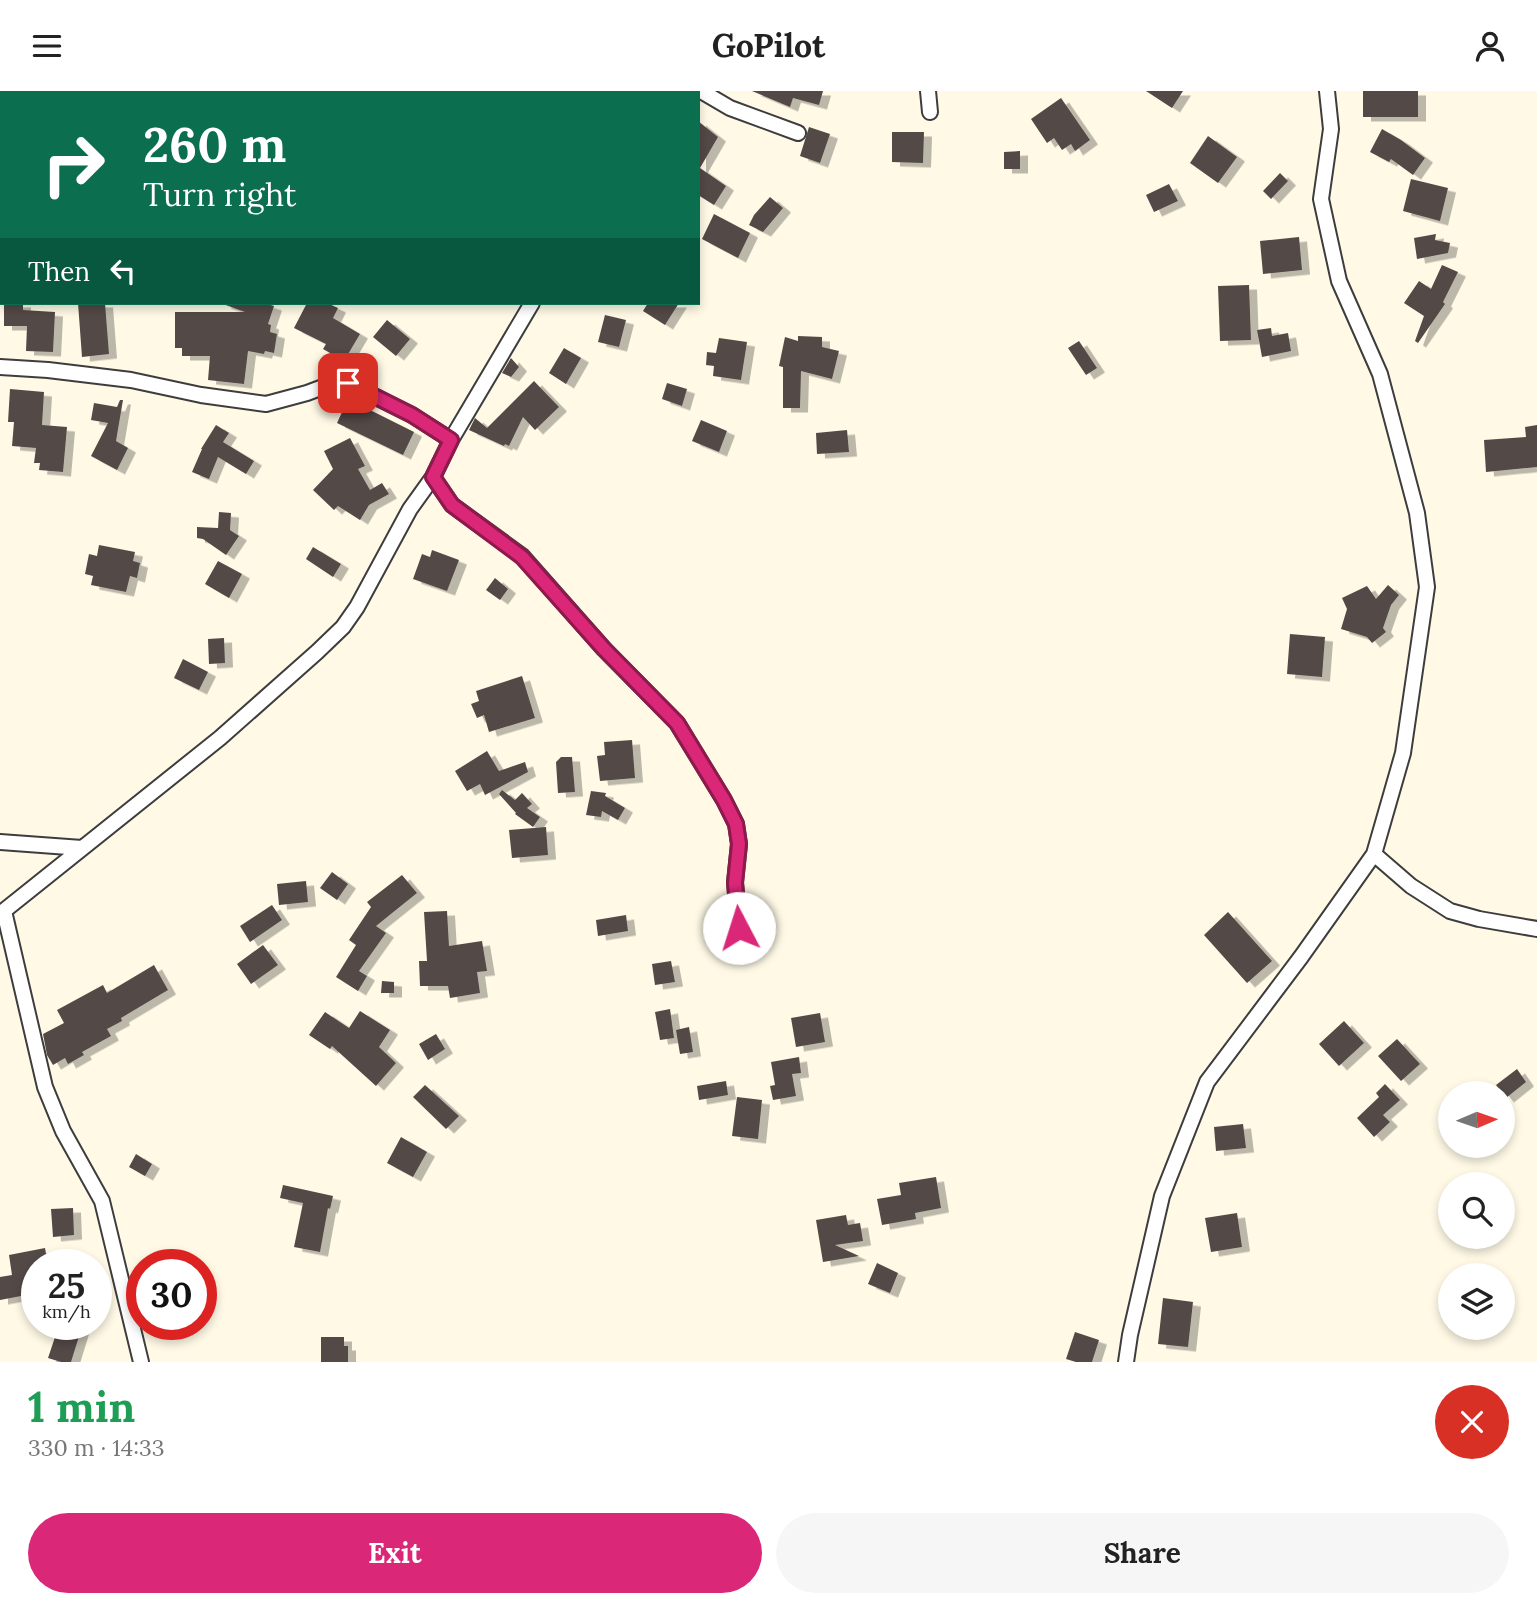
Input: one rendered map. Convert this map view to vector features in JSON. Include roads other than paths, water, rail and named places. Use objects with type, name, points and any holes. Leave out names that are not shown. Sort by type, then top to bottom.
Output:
[{"type":"street","points":[[701,91],[730,109],[798,133]]},
{"type":"street","points":[[928,91],[930,112]]},
{"type":"street","points":[[1126,1362],[1162,1196],[1207,1083],[1374,854],[1403,753],[1427,587],[1417,513],[1380,374],[1339,281],[1321,199],[1331,129],[1327,91]]},
{"type":"street","points":[[141,1362],[102,1201],[63,1131],[45,1087],[2,913],[220,738],[343,627],[357,607],[410,509],[433,477],[451,440],[531,305]]},
{"type":"street","points":[[0,367],[131,380],[201,395],[266,404],[331,384],[348,383],[412,415],[451,440]]},
{"type":"street","points":[[433,477],[452,505],[522,557],[604,649],[677,723],[736,824],[739,844],[735,883],[739,928]]},
{"type":"street","points":[[0,842],[82,848]]},
{"type":"street","points":[[1374,854],[1411,886],[1450,911],[1537,929]]}]
